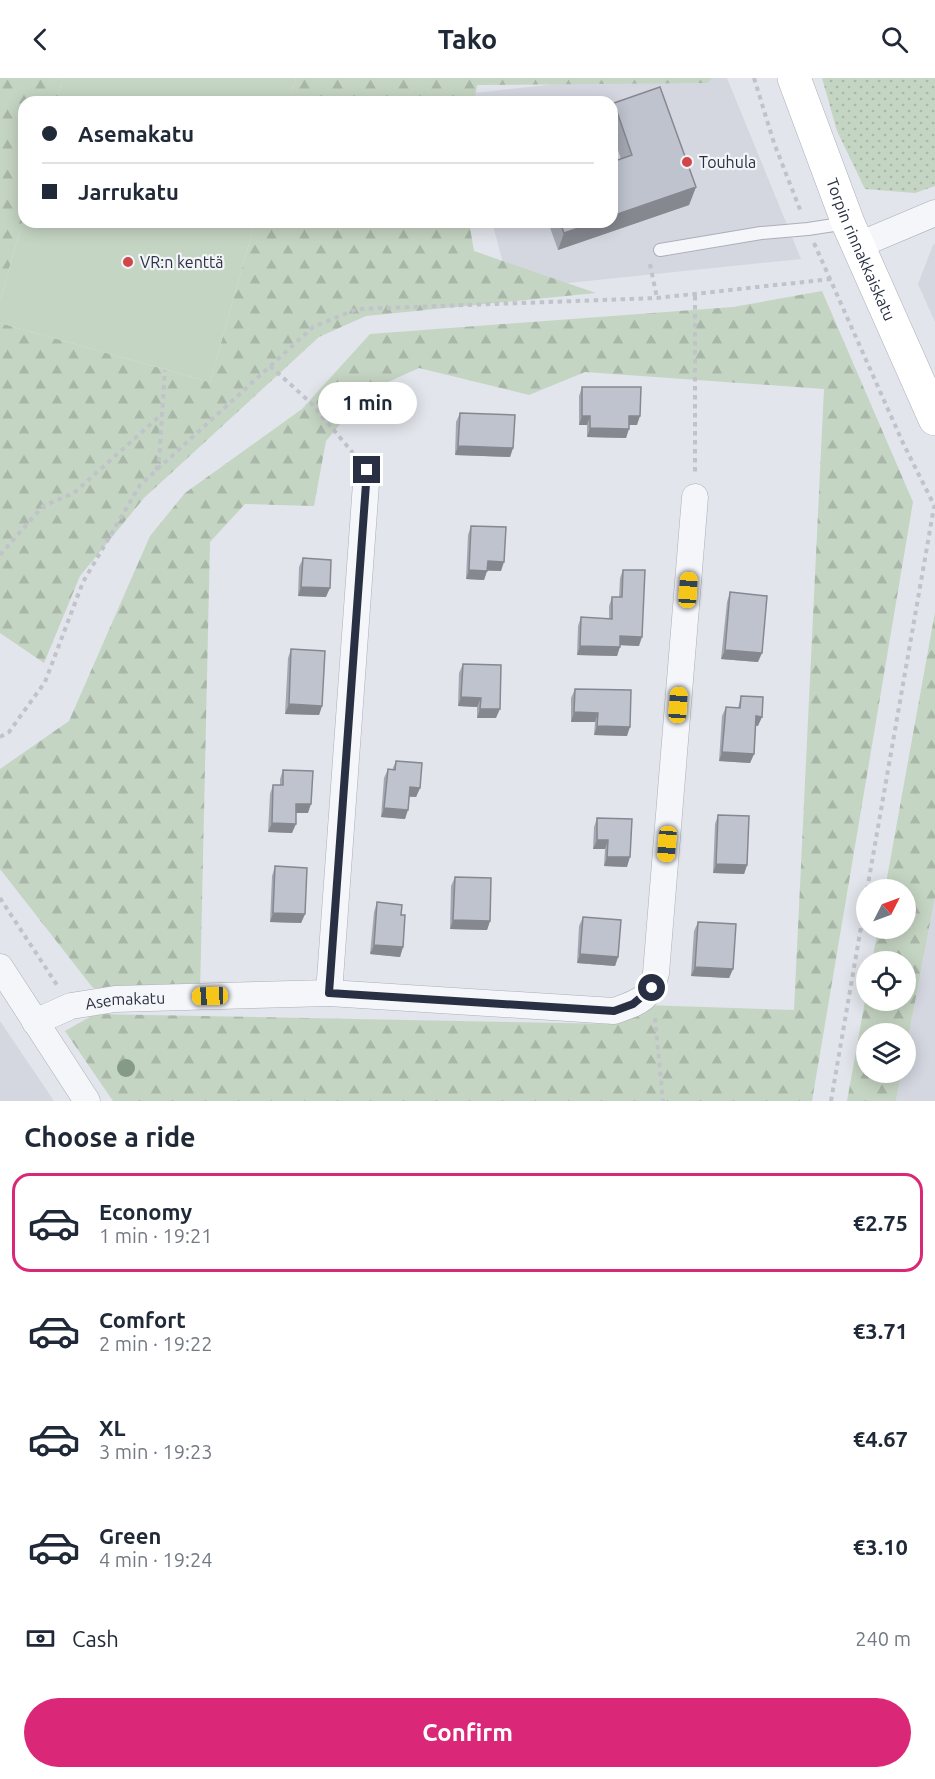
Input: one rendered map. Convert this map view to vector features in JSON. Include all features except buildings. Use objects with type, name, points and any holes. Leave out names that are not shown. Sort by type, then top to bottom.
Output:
[{"type":"main road","name":"Torpin rinnakkaiskatu","points":[[795,78],[853,234],[935,419]]},
{"type":"street","points":[[853,234],[935,213]]},
{"type":"street","points":[[329,993],[367,470]]},
{"type":"street","points":[[649,992],[656,973],[695,497]]},
{"type":"street","points":[[0,967],[87,1101]]},
{"type":"street","name":"Asemakatu","points":[[35,1022],[71,1006],[115,999],[329,993],[614,1011],[633,1004],[649,992]]},
{"type":"lane","points":[[660,250],[761,233],[808,230],[853,234]]},
{"type":"path","points":[[754,78],[774,143],[808,230],[903,443],[935,507],[869,879]]},
{"type":"path","points":[[657,298],[648,252],[660,250]]},
{"type":"path","points":[[0,738],[9,732],[45,682],[83,582],[140,485],[313,327],[357,309],[694,296],[831,279]]},
{"type":"path","points":[[694,296],[695,497]]},
{"type":"path","points":[[270,366],[311,403],[367,470]]},
{"type":"path","points":[[156,471],[159,462],[165,370]]},
{"type":"path","points":[[0,555],[44,506],[74,493],[162,414]]},
{"type":"path","points":[[0,898],[71,1006]]},
{"type":"path","points":[[831,1101],[859,939]]},
{"type":"path","points":[[649,992],[663,1101]]},
{"type":"shaded area","name":"Touhula","points":[[610,78],[727,78],[801,259],[510,289],[494,228],[618,228],[618,96],[457,95]]},
{"type":"shaded area","points":[[935,244],[935,322],[918,284]]},
{"type":"shaded area","points":[[935,897],[935,1101],[896,1101],[899,1083],[916,1083],[916,1023],[911,1023],[913,1011],[916,1011],[916,997]]},
{"type":"shaded area","points":[[0,1021],[54,1101],[0,1101]]},
{"type":"green space","points":[[0,78],[63,78],[58,96],[18,96],[18,228],[21,228],[0,301]]},
{"type":"green space","points":[[63,78],[296,78],[291,96],[58,96]]},
{"type":"green space","points":[[296,78],[712,78],[708,83],[477,85],[475,96],[291,96]]},
{"type":"green space","points":[[822,78],[935,78],[935,186],[915,193],[865,189],[837,131]]},
{"type":"green space","name":"VR:n kenttä","points":[[21,228],[253,228],[210,382],[0,323],[0,301]]},
{"type":"green space","points":[[253,228],[470,228],[474,251],[596,293],[366,316],[319,337],[144,498],[80,576],[44,663],[0,633],[0,323],[210,382]]},
{"type":"green space","points":[[822,291],[913,502],[812,1101],[113,1101],[65,1031],[95,1014],[615,1024],[644,1005],[794,1010],[824,389],[585,372],[529,395],[419,368],[366,392],[326,441],[314,506],[245,504],[210,542],[200,992],[93,988],[0,869],[0,769],[69,721],[150,536],[185,493],[302,409],[370,334],[733,307]]},
{"type":"green space","points":[[935,612],[935,897],[916,997],[916,951],[874,951],[876,939],[916,939],[916,879],[887,879]]},
{"type":"green space","points":[[863,1011],[913,1011],[911,1023],[861,1023]]},
{"type":"green space","points":[[856,1051],[856,1083],[899,1083],[896,1101],[847,1101]]},
{"type":"place","name":"Touhula","points":[[687,162]]},
{"type":"place","name":"VR:n kenttä","points":[[128,262]]},
{"type":"route","points":[[367,470],[329,993],[614,1011],[633,1004],[652,988]]}]
